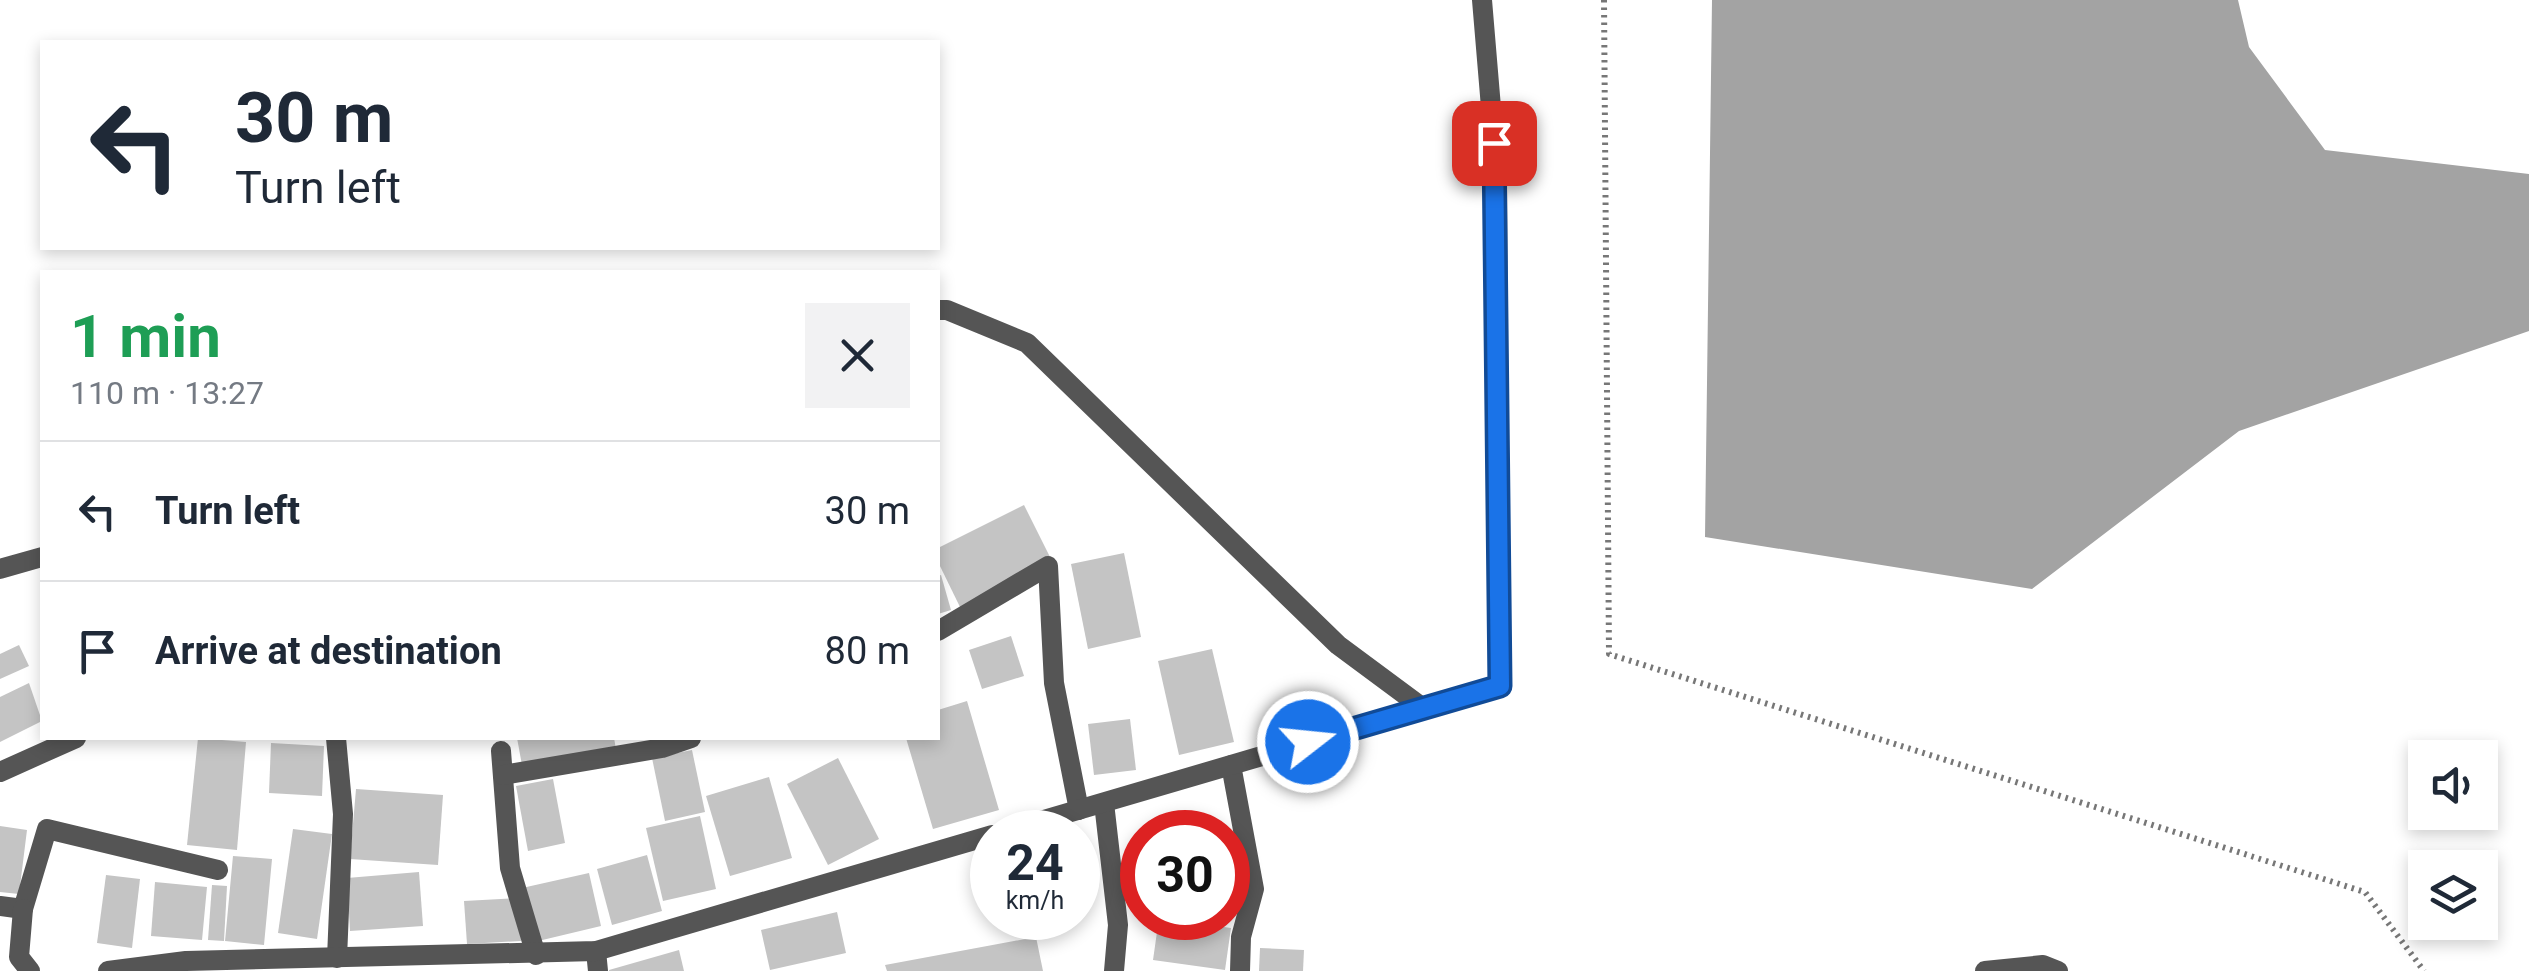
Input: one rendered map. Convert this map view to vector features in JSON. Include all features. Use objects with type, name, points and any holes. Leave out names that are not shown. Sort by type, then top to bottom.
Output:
[{"type":"street","points":[[940,630],[1048,566],[1054,683],[1078,810],[1500,686],[1497,179],[1482,0]]},
{"type":"street","points":[[940,310],[1027,343],[1179,496],[1338,646],[1423,708]]},
{"type":"street","points":[[0,569],[40,558]]},
{"type":"street","points":[[0,772],[72,740]]},
{"type":"street","points":[[336,740],[343,814],[338,958]]},
{"type":"street","points":[[503,775],[662,748],[686,740]]},
{"type":"street","points":[[501,752],[510,868],[536,955]]},
{"type":"street","points":[[1231,765],[1254,890],[1241,938],[1240,971]]},
{"type":"street","points":[[1104,803],[1118,926],[1114,971]]},
{"type":"street","points":[[30,971],[19,956],[24,909],[47,829],[218,870]]},
{"type":"street","points":[[108,971],[186,961],[338,958],[498,964],[536,955],[597,961],[970,843]]},
{"type":"street","points":[[0,906],[24,909]]},
{"type":"street","points":[[1984,971],[2043,965],[2058,971]]},
{"type":"path","points":[[1604,0],[1610,654],[2365,892],[2424,971]]},
{"type":"shaded area","points":[[1712,0],[2238,0],[2249,47],[2325,150],[2529,174],[2529,331],[2239,431],[2032,589],[1705,537]]},
{"type":"building","points":[[1024,505],[1052,561],[960,607],[940,566],[940,547]]},
{"type":"building","points":[[1124,553],[1141,637],[1088,649],[1071,564]]},
{"type":"building","points":[[940,575],[951,610],[940,613]]},
{"type":"building","points":[[1011,636],[1024,676],[982,689],[969,650]]},
{"type":"building","points":[[19,645],[29,666],[0,679],[0,654]]},
{"type":"building","points":[[1212,649],[1234,742],[1179,755],[1158,661]]},
{"type":"building","points":[[29,683],[40,722],[0,742],[0,697]]},
{"type":"building","points":[[967,701],[999,810],[970,810],[970,818],[933,829],[907,740],[940,740],[940,709]]},
{"type":"building","points":[[1130,719],[1136,770],[1094,775],[1088,724]]},
{"type":"building","points":[[198,740],[246,742],[237,850],[187,845]]},
{"type":"building","points":[[517,740],[614,740],[616,749],[522,765]]},
{"type":"building","points":[[271,743],[324,746],[322,796],[269,793]]},
{"type":"building","points":[[692,750],[705,812],[665,821],[652,758]]},
{"type":"building","points":[[838,758],[879,839],[828,865],[787,784]]},
{"type":"building","points":[[769,777],[792,858],[730,876],[706,796]]},
{"type":"building","points":[[553,779],[565,843],[528,851],[516,786]]},
{"type":"building","points":[[356,789],[443,795],[438,865],[350,859]]},
{"type":"building","points":[[700,816],[716,889],[663,901],[646,828]]},
{"type":"building","points":[[0,826],[27,830],[19,894],[0,892]]},
{"type":"building","points":[[293,829],[332,834],[317,939],[278,933]]},
{"type":"building","points":[[647,855],[662,911],[612,925],[597,869]]},
{"type":"building","points":[[233,856],[272,859],[264,945],[225,941]]},
{"type":"building","points":[[419,872],[423,926],[350,931],[347,878]]},
{"type":"building","points":[[589,873],[601,926],[534,942],[522,888]]},
{"type":"building","points":[[106,875],[140,879],[132,948],[97,943]]},
{"type":"building","points":[[155,882],[207,887],[202,940],[151,936]]},
{"type":"building","points":[[212,885],[227,886],[224,941],[208,940]]},
{"type":"building","points":[[519,898],[521,941],[467,944],[464,901]]},
{"type":"building","points":[[837,912],[846,953],[770,970],[761,930]]},
{"type":"building","points":[[1037,940],[1043,971],[887,971],[885,965]]},
{"type":"building","points":[[1156,940],[1229,940],[1225,970],[1153,960]]},
{"type":"building","points":[[1260,948],[1304,950],[1303,971],[1259,971]]},
{"type":"building","points":[[679,950],[684,971],[609,971],[609,970]]},
{"type":"route","points":[[1308,742],[1500,686],[1494,143]]}]
